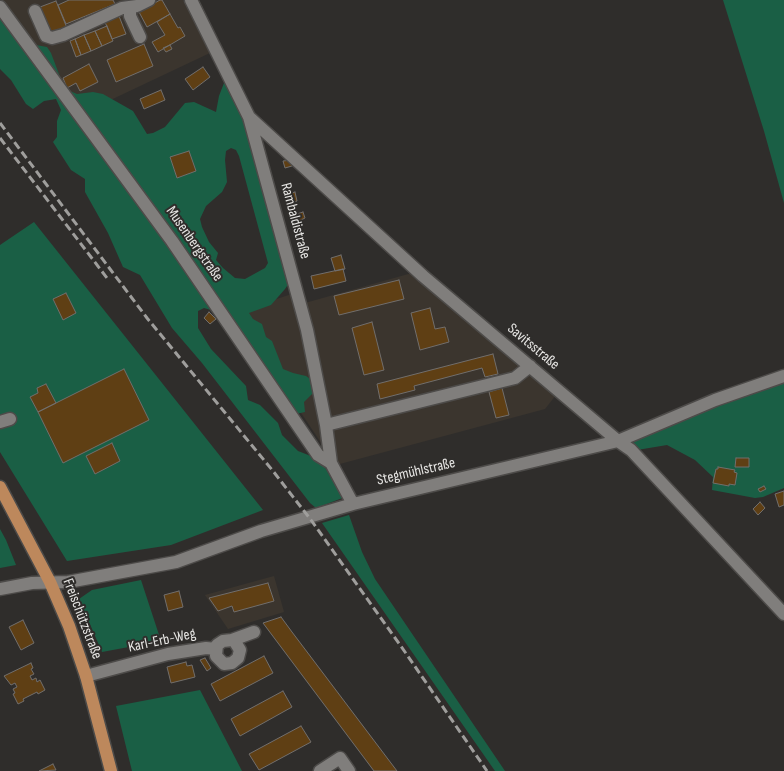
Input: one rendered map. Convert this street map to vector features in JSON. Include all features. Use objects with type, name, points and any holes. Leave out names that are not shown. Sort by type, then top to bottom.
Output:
[{"type":"main road","name":"Freischützstraße","points":[[0,487],[50,582],[69,626],[86,676],[111,771]]},
{"type":"street","points":[[35,11],[46,36],[52,38],[63,35],[122,8],[137,6],[149,0]]},
{"type":"street","name":"Rambaldistraße","points":[[191,0],[249,118],[307,330],[326,425],[331,463]]},
{"type":"street","name":"Musenbergstraße","points":[[0,7],[172,241],[318,455],[331,463],[352,504]]},
{"type":"street","points":[[130,7],[130,16],[140,37]]},
{"type":"street","name":"Savitsstraße","points":[[249,118],[424,276],[618,441],[632,450],[784,614]]},
{"type":"street","points":[[326,425],[515,378],[530,366]]},
{"type":"street","name":"Stegmühlstraße","points":[[0,590],[32,583],[68,582],[176,562],[261,531],[352,504],[618,441],[715,400],[784,376]]},
{"type":"street","name":"Karl-Erb-Weg","points":[[86,676],[168,654],[201,654],[216,649],[223,641],[232,640],[254,632]]},
{"type":"street","name":"Karl-Erb-Weg","points":[[216,649],[216,656],[220,662],[232,664],[240,654],[238,646],[232,640]]},
{"type":"street","points":[[320,771],[340,758],[349,771]]},
{"type":"shaded area","points":[[0,0],[183,0],[212,52],[83,113]]},
{"type":"shaded area","points":[[412,273],[556,395],[545,409],[336,465],[234,313],[301,291],[305,303]]},
{"type":"shaded area","points":[[274,576],[284,612],[228,629],[205,595]]},
{"type":"green space","points":[[723,0],[784,0],[784,203],[764,131]]},
{"type":"green space","points":[[0,10],[16,33],[36,45],[47,47],[62,82],[70,91],[77,94],[93,92],[103,94],[133,111],[147,134],[165,127],[185,103],[194,102],[216,112],[224,83],[230,83],[238,100],[291,280],[271,305],[249,313],[253,319],[262,324],[266,337],[272,341],[283,369],[306,376],[316,383],[316,390],[304,402],[305,412],[296,414],[211,310],[204,308],[198,311],[198,328],[211,349],[246,386],[248,400],[260,405],[278,423],[282,435],[298,451],[321,460],[331,478],[341,485],[345,497],[316,508],[310,503],[202,363],[172,328],[140,275],[123,267],[108,233],[85,192],[85,179],[71,170],[53,142],[57,137],[57,121],[61,110],[56,99],[44,101],[33,109],[26,104],[11,80],[0,69]],"holes":[[[231,148],[236,150],[268,263],[265,268],[245,279],[235,278],[216,260],[218,253],[209,242],[200,219],[206,206],[222,192],[227,182],[226,151]]]},
{"type":"green space","points":[[34,222],[263,510],[171,545],[67,561],[0,452],[0,245]]},
{"type":"green space","points":[[784,381],[784,488],[763,497],[755,498],[712,490],[713,477],[695,460],[667,445],[637,450],[633,445],[633,440],[717,404]]},
{"type":"green space","points":[[349,515],[362,552],[375,579],[505,771],[495,771],[322,523]]},
{"type":"green space","points":[[0,529],[6,540],[16,565],[0,568]]},
{"type":"green space","points":[[141,580],[161,641],[102,652],[79,599],[92,590]]},
{"type":"green space","points":[[200,690],[242,771],[132,771],[116,706]]},
{"type":"building","points":[[69,0],[113,0],[115,4],[66,24],[58,5]]},
{"type":"building","points":[[162,0],[170,14],[147,27],[139,12]]},
{"type":"building","points":[[56,1],[67,28],[51,35],[40,7]]},
{"type":"building","points":[[170,14],[185,36],[158,52],[152,42],[165,35],[157,22]]},
{"type":"building","points":[[119,16],[126,34],[112,39],[105,22]]},
{"type":"building","points":[[107,26],[113,41],[102,46],[95,31]]},
{"type":"building","points":[[95,31],[102,46],[91,51],[84,35]]},
{"type":"building","points":[[84,35],[91,51],[81,55],[75,39]]},
{"type":"building","points":[[75,39],[81,55],[76,57],[70,41]]},
{"type":"building","points":[[144,44],[153,66],[116,82],[107,60]]},
{"type":"building","points":[[170,45],[172,49],[166,52],[163,48]]},
{"type":"building","points":[[89,64],[98,82],[80,91],[76,83],[67,88],[63,78]]},
{"type":"building","points":[[203,67],[210,77],[193,90],[185,79]]},
{"type":"building","points":[[161,90],[165,100],[144,109],[140,99]]},
{"type":"building","points":[[189,151],[196,171],[177,178],[170,157]]},
{"type":"building","points":[[291,160],[292,166],[285,168],[283,161]]},
{"type":"building","points":[[295,192],[297,201],[291,203],[288,194]]},
{"type":"building","points":[[303,212],[305,218],[297,222],[294,215]]},
{"type":"building","points":[[341,255],[345,269],[335,271],[331,258]]},
{"type":"building","points":[[343,269],[346,281],[314,289],[311,276]]},
{"type":"building","points":[[399,280],[404,299],[339,315],[334,296]]},
{"type":"building","points":[[66,293],[76,313],[63,320],[53,299]]},
{"type":"building","points":[[430,308],[435,329],[445,327],[449,342],[420,350],[411,313]]},
{"type":"building","points":[[209,312],[216,319],[210,324],[204,318]]},
{"type":"building","points":[[372,322],[384,370],[364,375],[352,328]]},
{"type":"building","points":[[493,354],[498,374],[485,377],[482,368],[414,386],[415,390],[380,399],[377,384]]},
{"type":"building","points":[[124,369],[149,420],[63,463],[38,412]]},
{"type":"building","points":[[46,384],[56,403],[38,412],[30,397],[38,393],[37,388]]},
{"type":"building","points":[[502,388],[509,415],[496,418],[489,392]]},
{"type":"building","points":[[112,443],[120,461],[95,474],[86,456]]},
{"type":"building","points":[[736,458],[749,458],[749,467],[735,467]]},
{"type":"building","points":[[718,467],[735,470],[734,472],[737,473],[735,485],[729,484],[729,486],[713,483]]},
{"type":"building","points":[[764,486],[766,489],[760,492],[758,489]]},
{"type":"building","points":[[784,491],[784,505],[779,507],[775,494]]},
{"type":"building","points":[[760,502],[765,508],[758,515],[753,509]]},
{"type":"building","points":[[268,583],[274,601],[234,612],[232,606],[218,611],[209,598]]},
{"type":"building","points":[[179,591],[183,607],[168,611],[164,595]]},
{"type":"building","points":[[281,617],[397,771],[374,771],[263,623]]},
{"type":"building","points":[[23,620],[34,643],[21,650],[9,627]]},
{"type":"building","points":[[264,656],[273,673],[220,701],[211,684]]},
{"type":"building","points":[[205,658],[211,668],[207,671],[200,660]]},
{"type":"building","points":[[186,662],[187,666],[192,665],[195,677],[171,683],[167,667]]},
{"type":"building","points":[[31,663],[33,668],[31,669],[34,674],[30,676],[32,680],[36,678],[37,682],[40,680],[45,690],[23,699],[24,701],[18,704],[13,694],[15,693],[13,689],[17,687],[15,683],[11,685],[4,676]]},
{"type":"building","points":[[283,691],[292,707],[240,736],[231,719]]},
{"type":"building","points":[[301,726],[311,742],[259,770],[249,754]]},
{"type":"building","points":[[53,764],[56,770],[39,771]]},
{"type":"railway","points":[[0,123],[147,318],[311,520],[487,771]]},
{"type":"railway","points":[[0,138],[107,278]]}]
